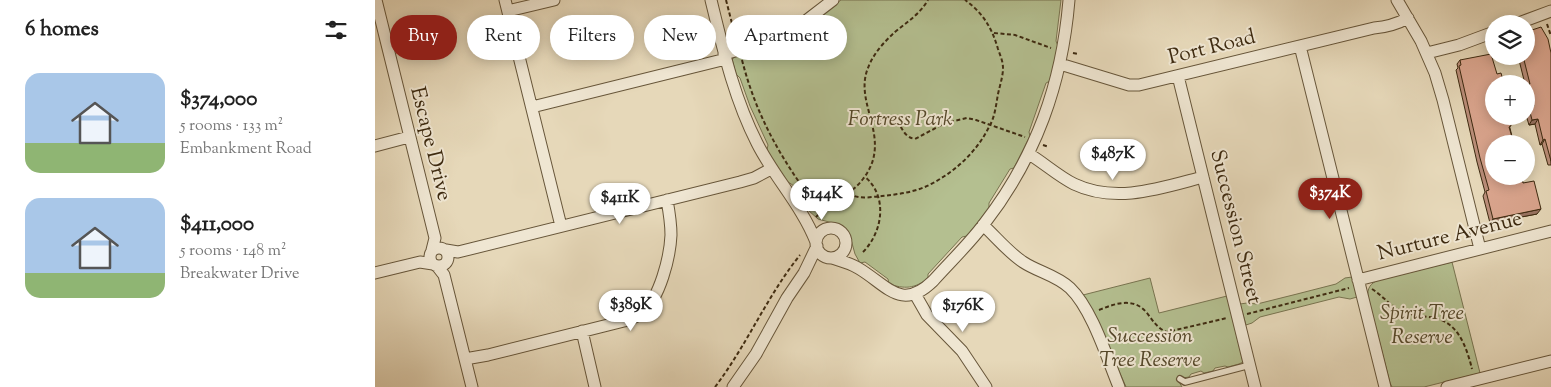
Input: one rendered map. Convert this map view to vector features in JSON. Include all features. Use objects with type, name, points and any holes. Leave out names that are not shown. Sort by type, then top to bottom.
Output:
[{"type":"street","name":"Escape Drive","points":[[376,0],[380,43],[409,138],[472,387]]},
{"type":"street","points":[[554,0],[506,6],[561,226]]},
{"type":"street","points":[[711,0],[731,80],[743,113],[771,169],[802,212],[821,254],[860,269],[878,284],[896,294],[902,295],[915,294],[933,281],[983,225],[1010,187],[1029,154],[1046,112],[1060,64],[1069,0]]},
{"type":"street","points":[[814,15],[833,0]]},
{"type":"street","points":[[1403,9],[1429,57],[1443,100],[1481,249]]},
{"type":"street","name":"Port Road","points":[[1060,64],[1133,86],[1374,28],[1395,17],[1403,9]]},
{"type":"street","points":[[1535,17],[1551,11]]},
{"type":"street","points":[[1429,57],[1485,35]]},
{"type":"street","points":[[1300,46],[1385,387]]},
{"type":"street","points":[[532,107],[725,56]]},
{"type":"street","name":"Succession Street","points":[[1178,76],[1255,387]]},
{"type":"street","points":[[375,146],[409,138]]},
{"type":"street","points":[[1029,154],[1072,182],[1089,190],[1110,194],[1132,193],[1203,177]]},
{"type":"street","points":[[375,273],[749,180],[771,169]]},
{"type":"street","points":[[465,360],[473,356],[477,357],[631,319],[642,313],[651,303],[661,282],[670,248],[671,223],[667,200]]},
{"type":"street","points":[[802,212],[817,216],[831,228]]},
{"type":"street","points":[[983,225],[1024,262],[1056,277],[1076,295],[1088,312],[1119,387]]},
{"type":"street","points":[[733,387],[804,273],[817,237],[823,230],[835,228],[845,236],[846,244],[860,269]]},
{"type":"street","name":"Nurture Avenue","points":[[1358,280],[1551,232]]},
{"type":"street","points":[[804,273],[830,258],[840,255],[846,244]]},
{"type":"street","points":[[915,294],[927,315],[962,352],[986,387]]},
{"type":"street","points":[[582,331],[595,387]]},
{"type":"street","points":[[1447,387],[1551,361]]},
{"type":"lane","points":[[1180,380],[1185,382],[1250,365]]},
{"type":"path","points":[[726,0],[730,15]]},
{"type":"path","points":[[742,60],[747,80],[765,126],[817,216],[849,193],[865,177],[874,155],[875,141],[864,86],[868,68],[883,44],[916,15],[927,0]]},
{"type":"path","points":[[849,193],[855,197],[914,191],[954,170],[981,141],[990,125],[996,108],[1003,69],[1002,60],[994,34],[985,19],[965,0]]},
{"type":"path","points":[[994,34],[1015,35],[1041,45],[1078,54]]},
{"type":"path","points":[[871,121],[883,118],[892,119],[899,123],[909,137],[915,139],[939,126],[957,120],[971,119],[1049,147]]},
{"type":"path","points":[[863,252],[872,241],[878,228],[880,211],[878,196],[874,187],[865,177]]},
{"type":"path","points":[[715,387],[743,346],[779,284],[803,251]]},
{"type":"path","points":[[1099,310],[1122,303],[1134,304],[1144,310],[1161,330],[1167,332],[1349,288]]},
{"type":"path","points":[[1372,290],[1402,312],[1438,319],[1449,324],[1464,343],[1474,380]]},
{"type":"green space","name":"Fortress Park","points":[[841,0],[1061,0],[1056,41],[1058,46],[1050,81],[1046,83],[1029,132],[1030,136],[1014,168],[1010,169],[989,203],[989,208],[967,236],[962,237],[928,274],[928,278],[914,286],[900,287],[889,284],[888,279],[865,262],[860,263],[846,230],[840,225],[818,219],[808,210],[797,189],[786,181],[767,150],[768,145],[750,106],[740,78],[736,74],[732,60],[847,60],[847,15],[820,15]]},
{"type":"green space","name":"Spirit Tree Reserve","points":[[1452,262],[1480,373],[1424,387],[1392,387],[1368,291],[1373,283],[1379,280]]},
{"type":"green space","points":[[1352,277],[1357,297],[1350,299],[1339,297],[1260,317],[1246,325],[1240,304],[1257,304],[1336,284],[1345,278]]},
{"type":"green space","name":"Succession Tree Reserve","points":[[1150,278],[1159,313],[1227,296],[1243,362],[1228,367],[1215,368],[1213,371],[1204,373],[1201,371],[1191,374],[1189,377],[1180,377],[1178,380],[1182,387],[1126,387],[1095,315],[1083,295]]},
{"type":"building","points":[[1541,27],[1548,39],[1551,53],[1551,161],[1538,119],[1535,120],[1535,75],[1528,75],[1525,65],[1535,65],[1535,29]]},
{"type":"building","points":[[1485,55],[1485,65],[1494,65],[1497,74],[1501,73],[1502,75],[1485,75],[1485,125],[1511,125],[1509,127],[1511,135],[1485,135],[1485,176],[1459,66],[1461,65],[1460,60]]},
{"type":"building","points":[[1488,185],[1535,185],[1541,209],[1493,219],[1486,191],[1489,190]]}]
